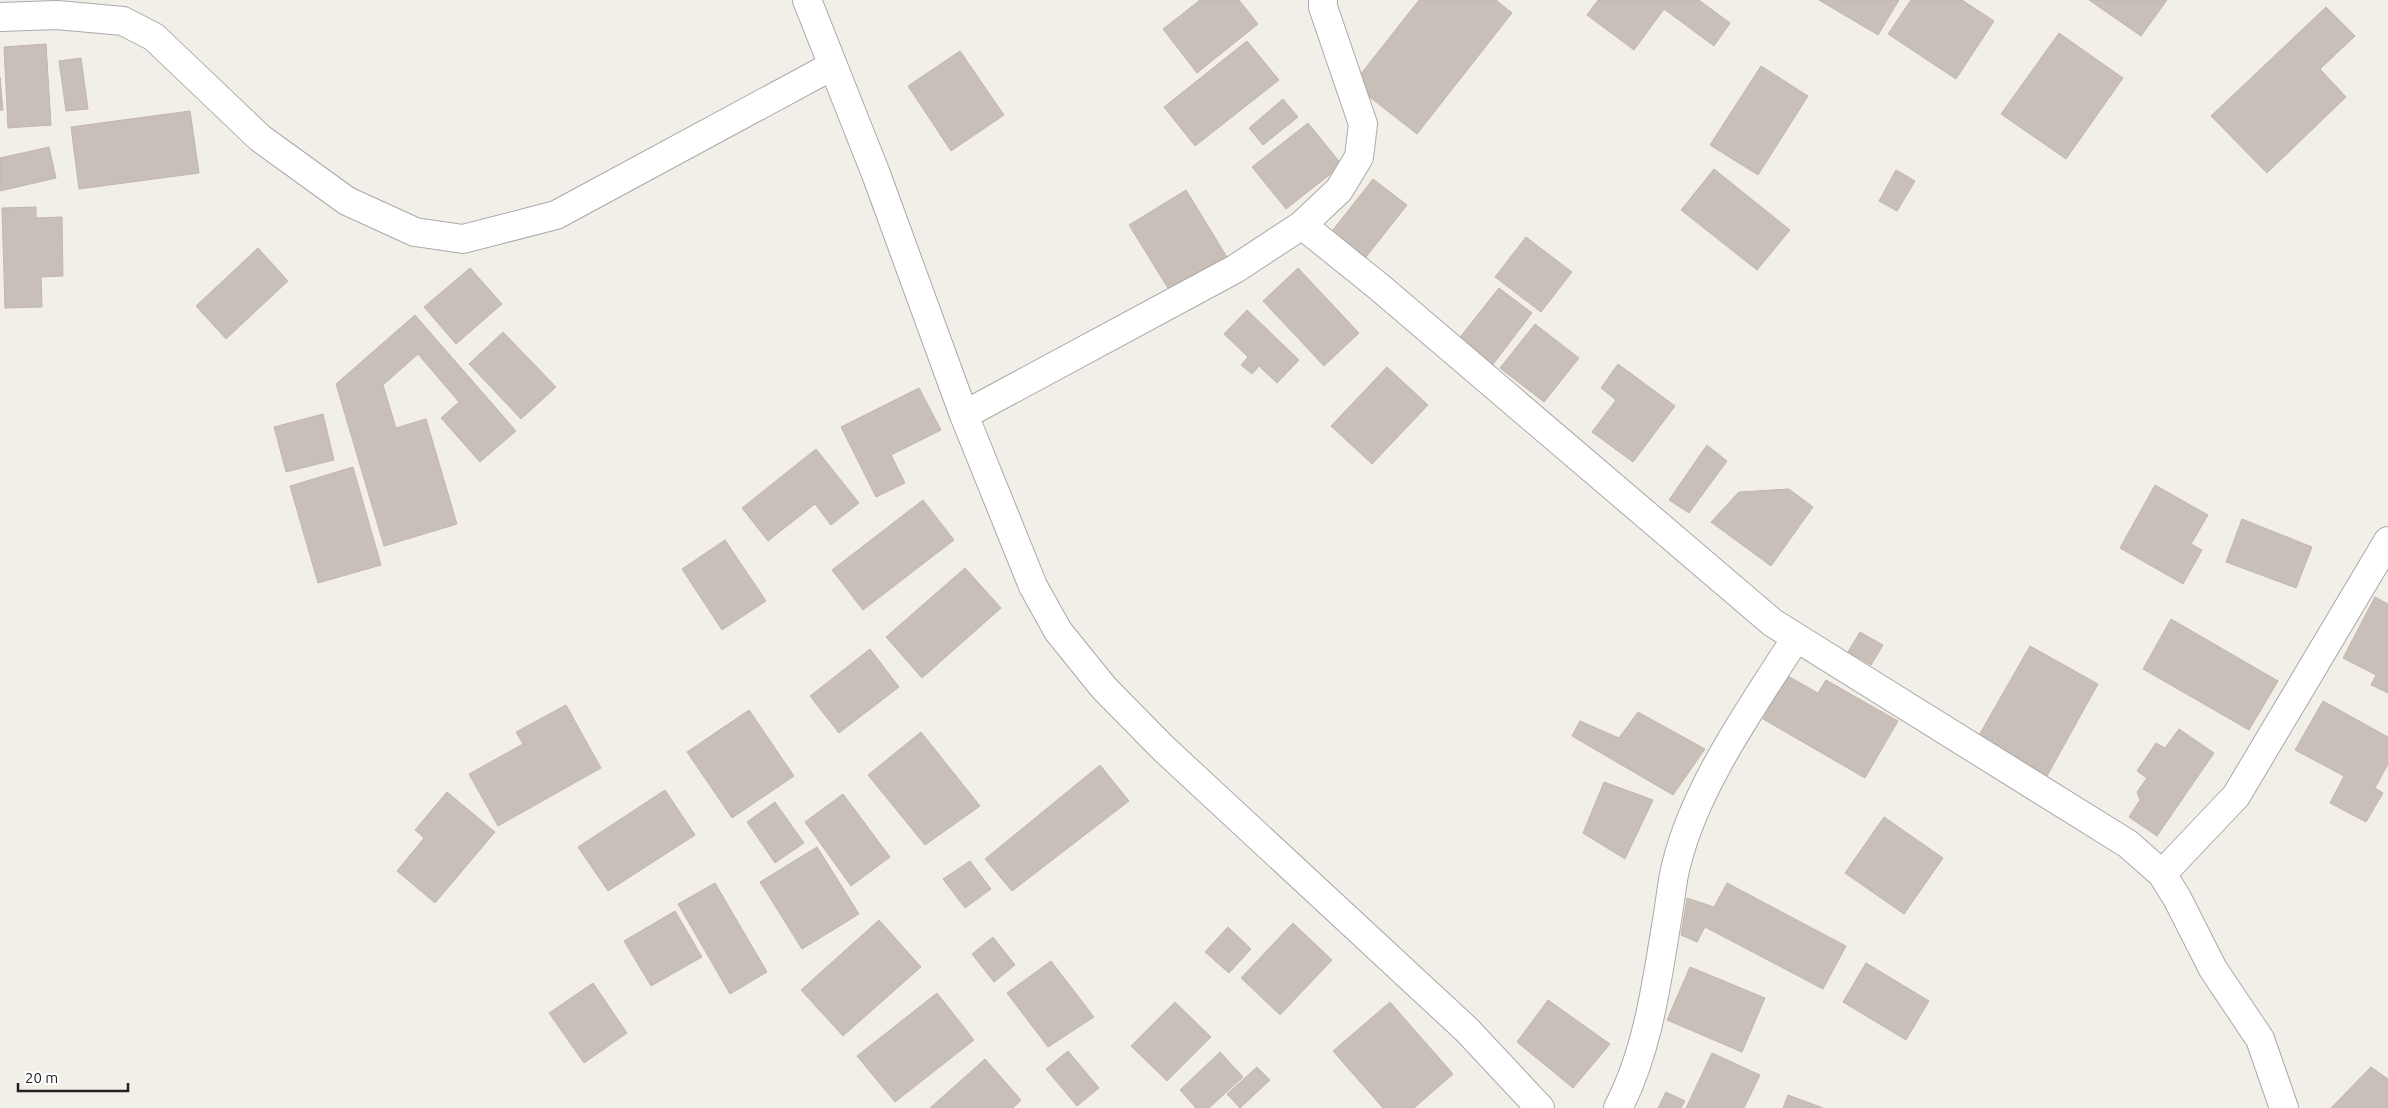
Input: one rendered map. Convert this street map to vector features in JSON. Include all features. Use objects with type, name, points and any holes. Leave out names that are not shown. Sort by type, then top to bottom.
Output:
[{"type":"street","points":[[807,0],[876,174],[964,415],[1033,586],[1058,631],[1104,688],[1163,748],[1467,1030],[1540,1108]]},
{"type":"street","points":[[964,415],[1235,269],[1302,225],[1339,190],[1359,157],[1363,124],[1324,7],[1324,0]]},
{"type":"street","points":[[0,18],[57,15],[124,21],[154,37],[260,138],[347,201],[415,232],[462,239],[556,216],[832,66]]},
{"type":"street","points":[[1302,225],[1378,286],[1773,623],[2128,844],[2162,874],[2177,898],[2213,969],[2260,1039],[2284,1108]]},
{"type":"street","points":[[2162,874],[2236,796],[2388,541]]},
{"type":"street","points":[[1618,1108],[1631,1083],[1654,998],[1677,862],[1690,825],[1734,736],[1796,638]]},
{"type":"building","points":[[1200,0],[1239,0],[1258,24],[1197,73],[1163,29]]},
{"type":"building","points":[[1419,0],[1496,0],[1512,13],[1417,134],[1353,84]]},
{"type":"building","points":[[1598,0],[1699,0],[1730,23],[1714,46],[1664,9],[1634,50],[1587,15]]},
{"type":"building","points":[[1819,0],[1899,0],[1878,35]]},
{"type":"building","points":[[1911,0],[1962,0],[1994,21],[1956,79],[1888,34]]},
{"type":"building","points":[[2089,0],[2167,0],[2141,36]]},
{"type":"building","points":[[2326,7],[2355,36],[2320,69],[2346,97],[2267,173],[2211,116]]},
{"type":"building","points":[[2059,33],[2123,78],[2066,159],[2001,114]]},
{"type":"building","points":[[1247,41],[1279,80],[1195,146],[1164,107]]},
{"type":"building","points":[[46,44],[51,125],[8,128],[4,47]]},
{"type":"building","points":[[960,51],[1004,115],[951,151],[908,86]]},
{"type":"building","points":[[81,58],[88,109],[66,111],[59,61]]},
{"type":"building","points":[[1761,66],[1808,96],[1758,175],[1710,145]]},
{"type":"building","points":[[0,77],[3,110],[0,110]]},
{"type":"building","points":[[1283,99],[1298,117],[1263,145],[1249,128]]},
{"type":"building","points":[[190,111],[199,173],[79,189],[71,127]]},
{"type":"building","points":[[1308,123],[1342,165],[1286,209],[1252,167]]},
{"type":"building","points":[[49,147],[56,178],[0,191],[0,158]]},
{"type":"building","points":[[1714,169],[1790,230],[1757,270],[1681,210]]},
{"type":"building","points":[[1896,170],[1915,181],[1897,211],[1879,201]]},
{"type":"building","points":[[1373,179],[1407,205],[1363,261],[1329,235]]},
{"type":"building","points":[[1186,190],[1227,257],[1171,293],[1129,225]]},
{"type":"building","points":[[36,207],[36,218],[62,217],[63,276],[41,277],[42,307],[5,308],[2,208]]},
{"type":"building","points":[[1526,237],[1572,272],[1541,312],[1495,277]]},
{"type":"building","points":[[258,248],[288,281],[226,339],[196,306]]},
{"type":"building","points":[[470,268],[502,304],[456,344],[424,307]]},
{"type":"building","points":[[1298,268],[1359,333],[1324,366],[1263,301]]},
{"type":"building","points":[[1499,288],[1532,313],[1491,367],[1457,341]]},
{"type":"building","points":[[1247,310],[1299,360],[1277,383],[1259,366],[1252,374],[1241,365],[1248,357],[1224,334]]},
{"type":"building","points":[[415,315],[516,431],[480,462],[441,418],[459,402],[418,354],[383,385],[396,428],[426,419],[457,524],[384,546],[336,384]]},
{"type":"building","points":[[1535,324],[1579,358],[1544,402],[1500,368]]},
{"type":"building","points":[[503,332],[556,387],[521,419],[469,364]]},
{"type":"building","points":[[1618,364],[1675,406],[1633,462],[1592,432],[1616,400],[1601,388]]},
{"type":"building","points":[[1387,367],[1428,405],[1372,464],[1331,426]]},
{"type":"building","points":[[919,388],[941,430],[891,455],[905,483],[876,497],[841,427]]},
{"type":"building","points":[[323,414],[334,460],[286,472],[274,427]]},
{"type":"building","points":[[1707,445],[1727,461],[1689,513],[1669,500]]},
{"type":"building","points":[[816,449],[859,503],[831,525],[815,504],[768,541],[742,508]]},
{"type":"building","points":[[353,467],[381,565],[318,583],[290,486]]},
{"type":"building","points":[[2155,485],[2208,515],[2191,544],[2202,550],[2183,584],[2120,548]]},
{"type":"building","points":[[1789,489],[1813,507],[1771,566],[1711,522],[1739,492]]},
{"type":"building","points":[[923,500],[954,540],[863,610],[832,570]]},
{"type":"building","points":[[2242,519],[2312,547],[2296,588],[2226,562]]},
{"type":"building","points":[[725,540],[766,601],[722,630],[682,569]]},
{"type":"building","points":[[965,568],[1001,608],[922,678],[886,637]]},
{"type":"building","points":[[2375,597],[2388,604],[2388,693],[2371,685],[2376,675],[2343,658]]},
{"type":"building","points":[[2171,619],[2278,681],[2249,730],[2143,669]]},
{"type":"building","points":[[1860,632],[1883,645],[1871,665],[1848,652]]},
{"type":"building","points":[[2030,646],[2098,684],[2047,776],[1978,737]]},
{"type":"building","points":[[870,649],[899,687],[839,733],[810,696]]},
{"type":"building","points":[[1788,676],[1818,693],[1826,680],[1898,721],[1865,778],[1763,719]]},
{"type":"building","points":[[2323,701],[2388,737],[2388,764],[2375,788],[2383,793],[2366,822],[2330,803],[2344,776],[2295,750]]},
{"type":"building","points":[[566,705],[601,768],[498,826],[469,774],[523,744],[516,732]]},
{"type":"building","points":[[749,710],[794,776],[732,818],[687,752]]},
{"type":"building","points":[[1638,712],[1705,749],[1673,795],[1572,736],[1580,721],[1619,738]]},
{"type":"building","points":[[2179,729],[2214,753],[2157,836],[2129,817],[2140,800],[2137,792],[2147,778],[2137,771],[2156,743],[2165,748]]},
{"type":"building","points":[[921,732],[980,806],[925,845],[868,775]]},
{"type":"building","points":[[1100,765],[1129,801],[1012,891],[985,859]]},
{"type":"building","points":[[1604,782],[1653,800],[1625,859],[1583,833]]},
{"type":"building","points":[[665,790],[695,835],[608,891],[578,847]]},
{"type":"building","points":[[447,792],[495,832],[435,903],[397,871],[424,838],[415,830]]},
{"type":"building","points":[[843,794],[890,857],[851,886],[805,822]]},
{"type":"building","points":[[775,802],[804,843],[775,863],[747,822]]},
{"type":"building","points":[[1884,817],[1943,858],[1904,914],[1845,873]]},
{"type":"building","points":[[817,847],[859,914],[802,949],[760,882]]},
{"type":"building","points":[[970,861],[991,889],[965,908],[943,879]]},
{"type":"building","points":[[715,883],[767,972],[730,994],[678,904]]},
{"type":"building","points":[[1727,883],[1846,946],[1823,989],[1705,927],[1697,942],[1681,935],[1687,898],[1714,907]]},
{"type":"building","points":[[675,911],[702,957],[651,986],[624,941]]},
{"type":"building","points":[[879,920],[921,967],[843,1036],[801,990]]},
{"type":"building","points":[[1293,923],[1332,960],[1280,1015],[1241,978]]},
{"type":"building","points":[[1228,927],[1251,949],[1229,973],[1205,952]]},
{"type":"building","points":[[993,937],[1015,965],[994,982],[972,954]]},
{"type":"building","points":[[1051,961],[1094,1017],[1048,1047],[1007,993]]},
{"type":"building","points":[[1866,963],[1929,1001],[1906,1040],[1843,1002]]},
{"type":"building","points":[[1690,967],[1765,998],[1742,1052],[1667,1020]]},
{"type":"building","points":[[593,983],[627,1033],[584,1063],[549,1013]]},
{"type":"building","points":[[937,993],[974,1040],[895,1102],[857,1056]]},
{"type":"building","points":[[1548,1000],[1610,1044],[1573,1088],[1517,1042]]},
{"type":"building","points":[[1175,1002],[1211,1037],[1167,1081],[1131,1046]]},
{"type":"building","points":[[1390,1002],[1453,1074],[1414,1108],[1383,1108],[1333,1051]]},
{"type":"building","points":[[1068,1051],[1099,1088],[1077,1106],[1046,1069]]},
{"type":"building","points":[[1220,1052],[1243,1077],[1209,1108],[1196,1108],[1180,1090]]},
{"type":"building","points":[[1712,1053],[1760,1075],[1744,1108],[1686,1108]]},
{"type":"building","points":[[985,1059],[1021,1100],[1013,1108],[930,1108]]},
{"type":"building","points":[[1257,1067],[1270,1080],[1240,1108],[1227,1094]]},
{"type":"building","points":[[2371,1067],[2388,1079],[2388,1108],[2331,1108]]},
{"type":"building","points":[[1666,1092],[1685,1101],[1681,1108],[1658,1108]]},
{"type":"building","points":[[1788,1095],[1823,1108],[1783,1108]]}]
